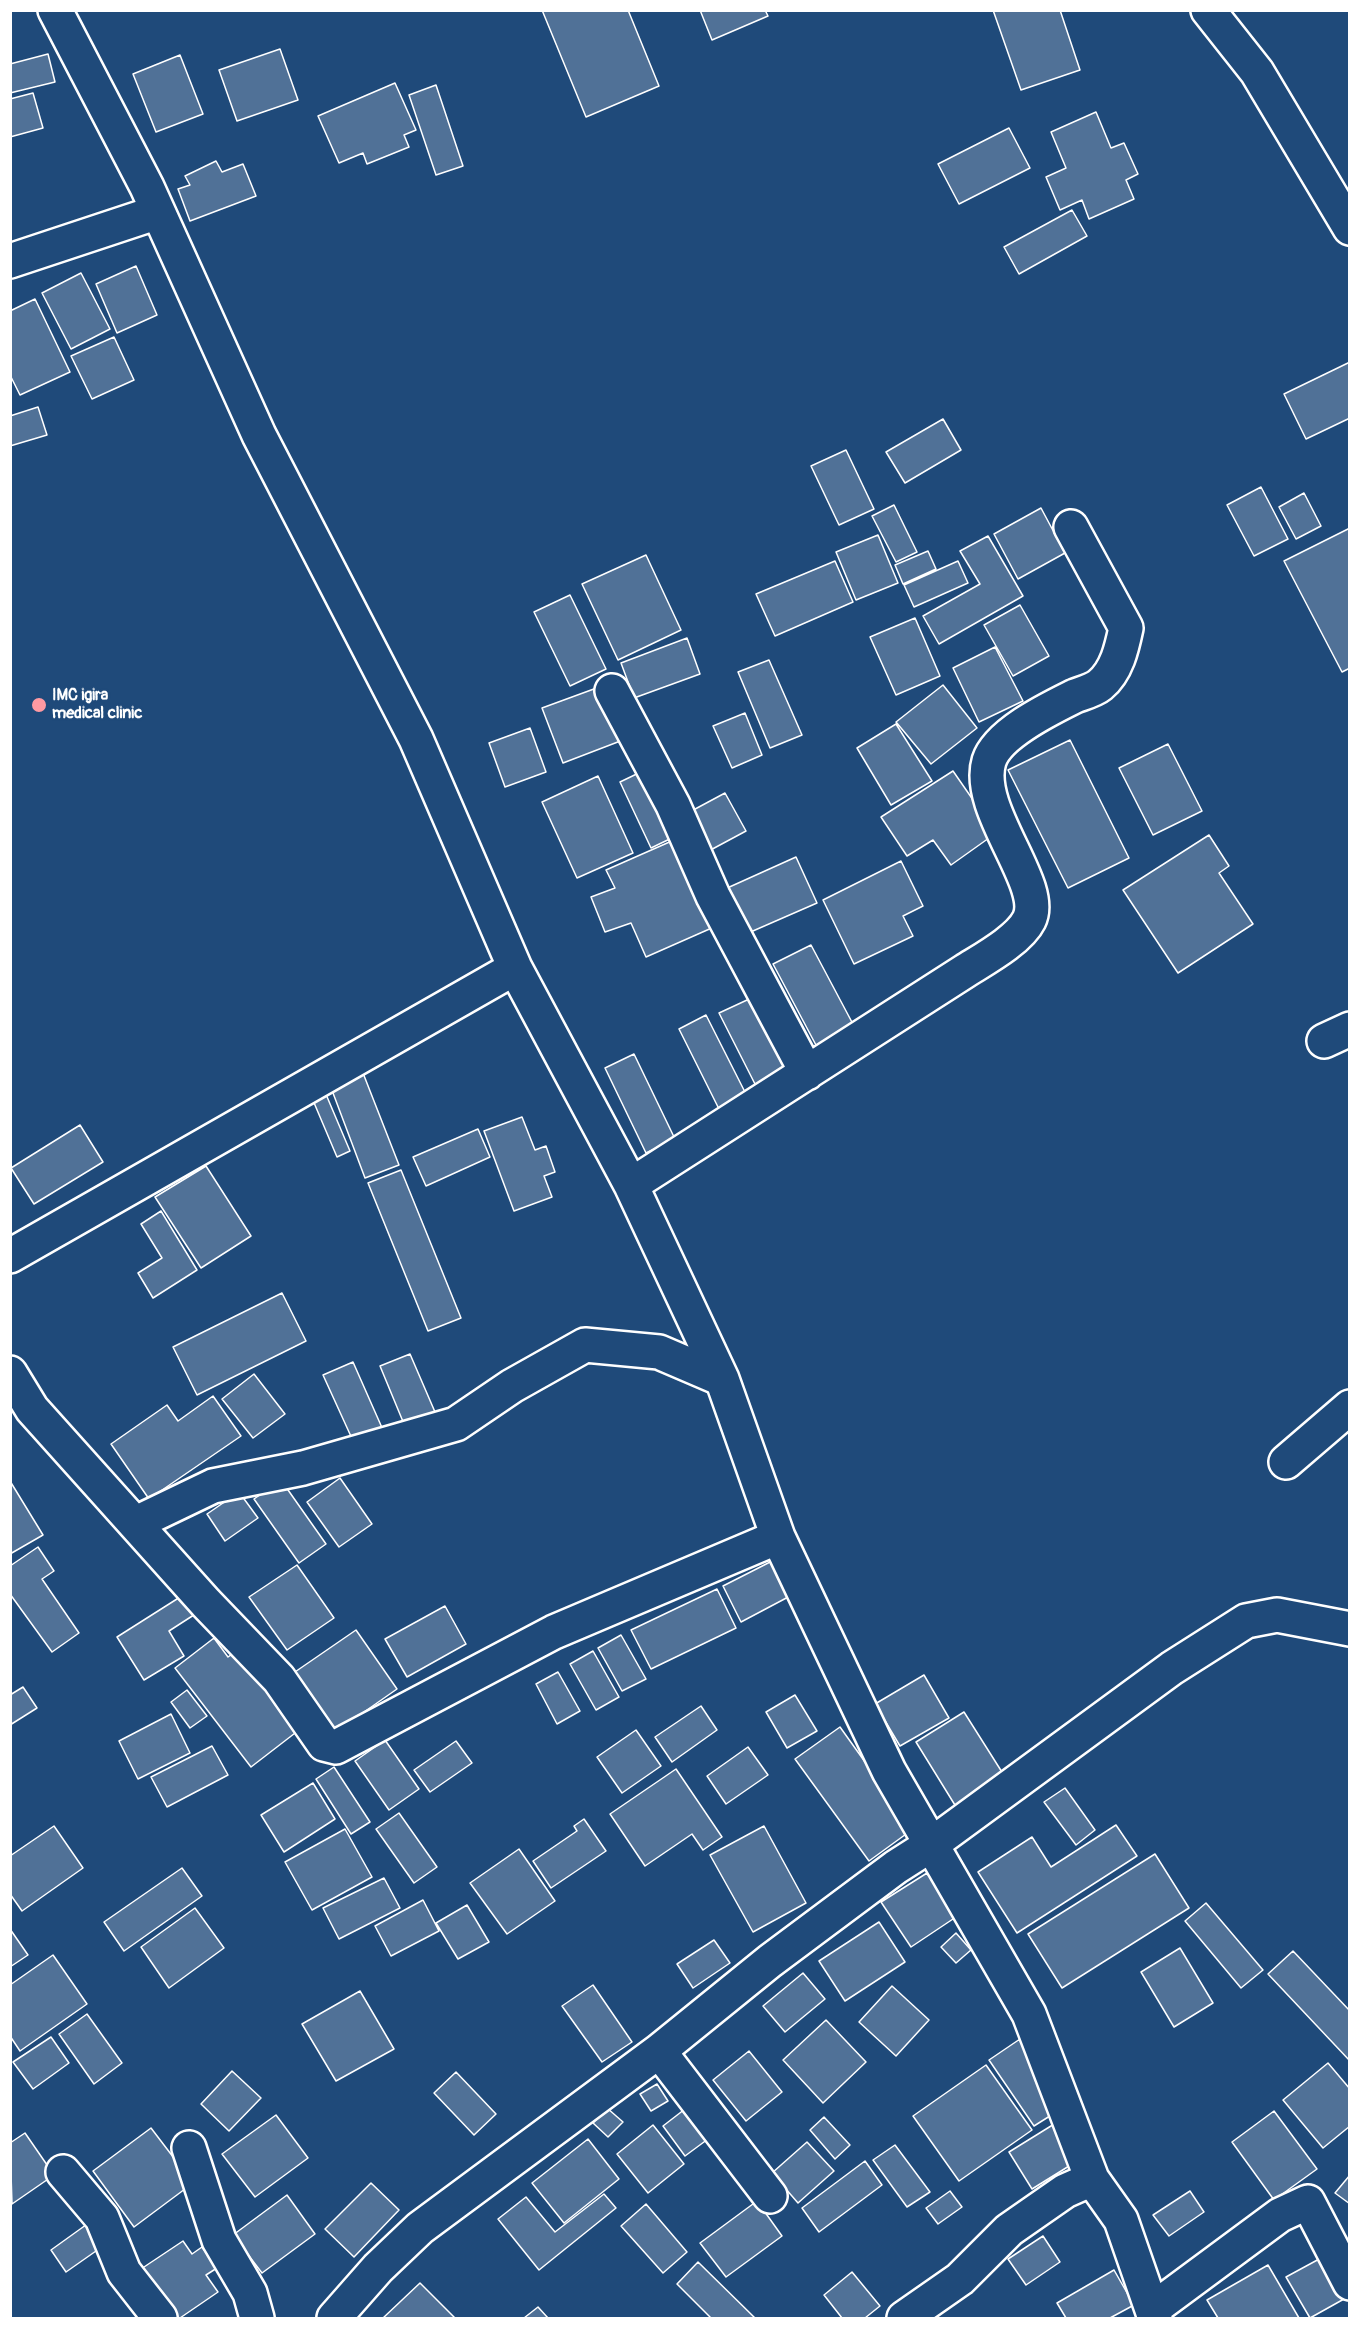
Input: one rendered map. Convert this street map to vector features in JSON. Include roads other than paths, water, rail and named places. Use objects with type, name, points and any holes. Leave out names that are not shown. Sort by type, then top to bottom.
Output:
[{"type":"street","points":[[55,10],[158,212],[259,435],[416,739],[515,968],[631,1185],[722,1379],[778,1537],[889,1771],[1029,2014],[1092,2179],[1121,2220],[1154,2314],[1280,2215],[1308,2202],[1350,2283]]},
{"type":"street","points":[[1208,10],[1257,72],[1350,228]]},
{"type":"street","points":[[10,261],[158,212]]},
{"type":"street","points":[[631,1185],[1004,946],[1029,921],[1034,900],[1001,827],[987,786],[989,760],[1003,742],[1038,714],[1100,684],[1120,656],[1126,628],[1071,527]]},
{"type":"street","points":[[612,691],[674,804],[713,896],[807,1073]]},
{"type":"street","points":[[10,1256],[515,968]]},
{"type":"street","points":[[136,1523],[213,1486],[303,1468],[456,1424],[512,1386],[585,1345],[659,1352],[722,1379]]},
{"type":"street","points":[[10,1373],[32,1409],[214,1612],[279,1679],[324,1744],[336,1747],[554,1632],[778,1537]]},
{"type":"street","points":[[1286,1462],[1350,1407]]},
{"type":"street","points":[[334,2319],[378,2268],[420,2228],[658,2051],[770,1961],[896,1867],[932,1844],[1172,1668],[1246,1621],[1276,1615],[1350,1629]]},
{"type":"street","points":[[658,2051],[770,2196]]},
{"type":"street","points":[[189,2148],[219,2240],[250,2294],[257,2319]]},
{"type":"street","points":[[63,2172],[102,2217],[124,2272],[160,2319]]},
{"type":"street","points":[[904,2319],[960,2279],[1009,2230],[1065,2191],[1092,2179]]},
{"type":"place","name":"IMC igira medical clinic","points":[[39,705]]}]
